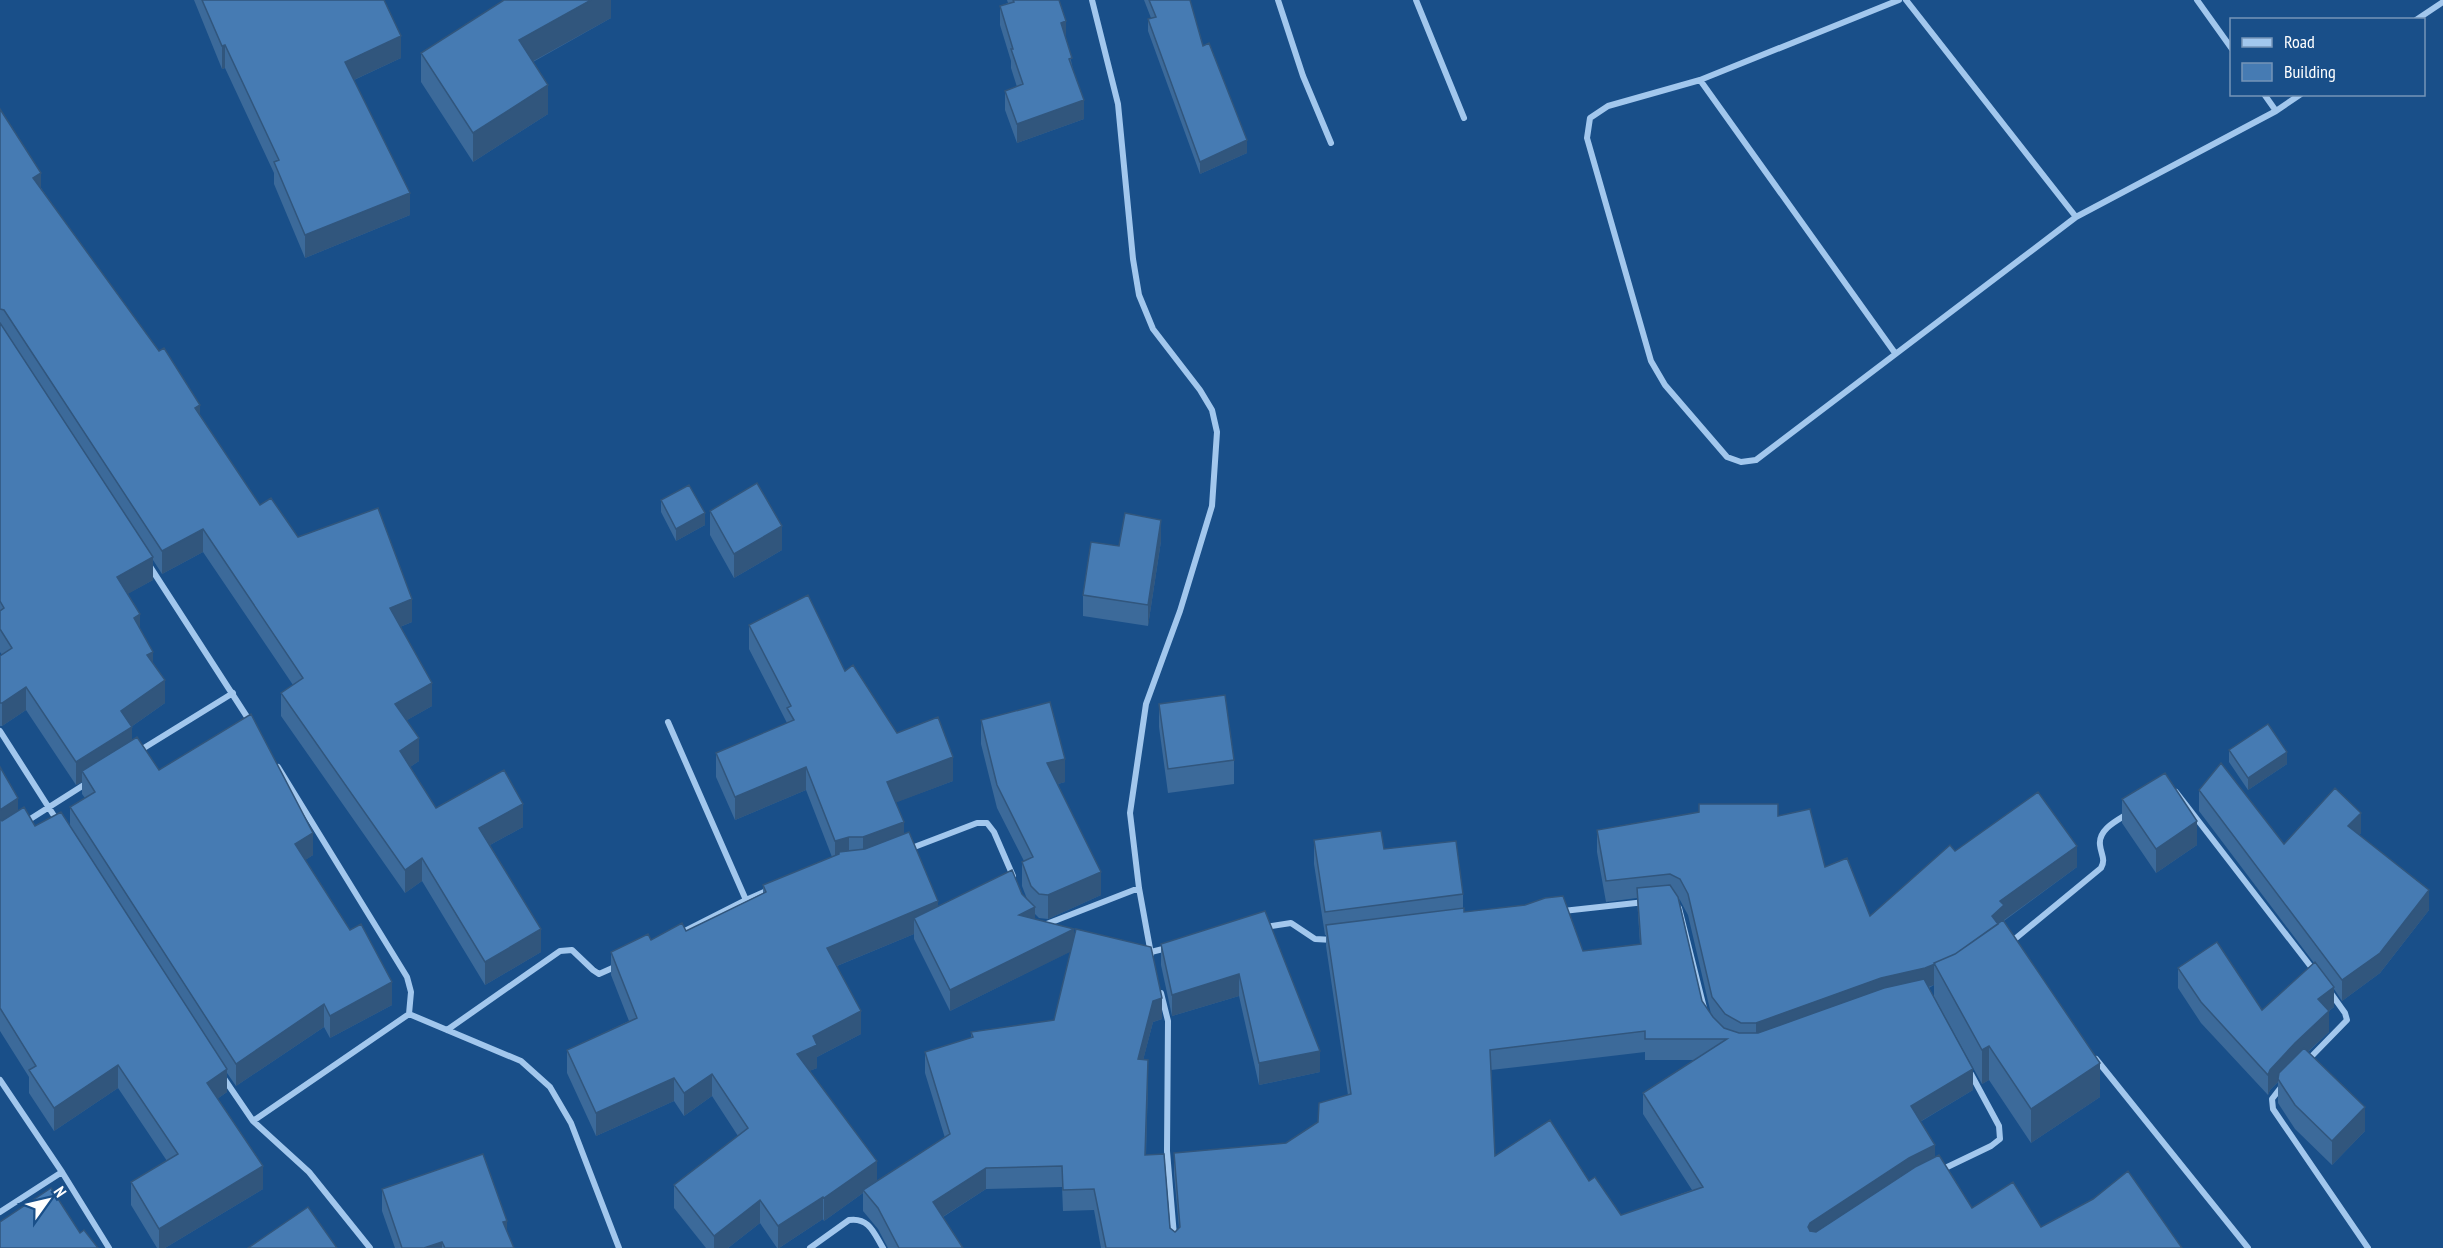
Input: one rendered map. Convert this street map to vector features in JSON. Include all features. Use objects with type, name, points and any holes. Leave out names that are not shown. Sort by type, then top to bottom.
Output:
[{"type":"street","points":[[1092,0],[1118,104],[1133,260],[1139,295],[1153,328],[1200,390],[1212,410],[1217,432],[1212,506],[1180,611],[1146,704],[1130,813],[1139,888],[1154,963]]},
{"type":"street","points":[[1278,0],[1303,76],[1331,144]]},
{"type":"street","points":[[1416,0],[1464,118]]},
{"type":"street","points":[[1899,0],[1700,80],[1608,106],[1590,118],[1587,138],[1651,361],[1665,385],[1727,457],[1741,462],[1756,460],[2076,217],[2276,111],[2298,96]]},
{"type":"street","points":[[1905,0],[2076,217]]},
{"type":"street","points":[[2197,0],[2230,46]]},
{"type":"street","points":[[2419,18],[2439,2]]},
{"type":"street","points":[[1700,80],[1895,353]]},
{"type":"street","points":[[2265,96],[2276,111]]},
{"type":"street","points":[[148,563],[258,734]]},
{"type":"street","points":[[136,753],[233,693]]},
{"type":"street","points":[[668,722],[746,900]]},
{"type":"street","points":[[0,731],[62,826]]},
{"type":"street","points":[[276,764],[407,977],[411,992],[410,1014]]},
{"type":"street","points":[[20,826],[97,777]]},
{"type":"street","points":[[2171,790],[2182,797],[2319,977]]},
{"type":"street","points":[[2006,946],[2101,868],[2104,859],[2100,844],[2101,837],[2111,824],[2139,806]]},
{"type":"street","points":[[905,851],[976,823],[987,823],[994,832],[1015,882]]},
{"type":"street","points":[[676,936],[780,885]]},
{"type":"street","points":[[1037,923],[1049,924],[1139,888]]},
{"type":"street","points":[[1552,913],[1653,901]]},
{"type":"street","points":[[1676,903],[1683,916],[1707,1020]]},
{"type":"street","points":[[1262,928],[1292,923],[1314,939],[1322,941],[1340,939]]},
{"type":"street","points":[[1151,952],[1173,947]]},
{"type":"street","points":[[447,1030],[560,951],[572,950],[599,974],[626,961]]},
{"type":"street","points":[[1159,987],[1168,1021],[1167,1151],[1175,1248]]},
{"type":"street","points":[[2299,1069],[2347,1020],[2345,1013],[2326,987]]},
{"type":"street","points":[[410,1014],[521,1061],[550,1087],[571,1124],[619,1248]]},
{"type":"street","points":[[253,1120],[410,1014]]},
{"type":"street","points":[[2094,1056],[2248,1248]]},
{"type":"street","points":[[1932,1174],[1991,1146],[2000,1138],[1999,1126],[1966,1065]]},
{"type":"street","points":[[216,1066],[253,1120],[309,1172],[370,1248]]},
{"type":"street","points":[[2291,1077],[2274,1094],[2273,1109],[2368,1248]]},
{"type":"street","points":[[0,1080],[62,1172],[109,1248]]},
{"type":"street","points":[[0,1212],[62,1172]]},
{"type":"street","points":[[810,1248],[849,1220],[857,1219],[864,1221],[870,1227],[883,1248]]},
{"type":"building","points":[[202,0],[384,0],[401,36],[345,62],[410,193],[305,235],[274,162],[279,160],[225,45],[222,46]]},
{"type":"building","points":[[504,0],[591,0],[519,40],[548,85],[473,133],[421,53]]},
{"type":"building","points":[[1013,0],[1059,0],[1066,21],[1061,23],[1072,58],[1069,59],[1084,100],[1017,124],[1005,91],[1023,84],[1000,6],[1014,2]]},
{"type":"building","points":[[1149,0],[1190,0],[1203,46],[1209,43],[1247,140],[1200,162],[1148,19],[1156,17]]},
{"type":"building","points":[[0,109],[41,173],[33,178],[159,351],[164,348],[200,405],[195,408],[260,505],[271,498],[298,537],[378,508],[412,599],[390,608],[432,683],[395,704],[419,738],[400,751],[436,808],[504,770],[523,804],[479,828],[541,929],[485,962],[422,858],[405,870],[281,693],[303,678],[203,529],[162,551],[4,310],[0,309]]},
{"type":"building","points":[[0,323],[153,557],[117,577],[140,614],[134,618],[153,652],[147,655],[165,680],[121,711],[132,727],[76,762],[26,687],[0,703],[0,656],[12,648],[0,629],[0,611],[4,608],[0,601]]},
{"type":"building","points":[[757,483],[782,526],[734,554],[710,511]]},
{"type":"building","points":[[689,485],[705,513],[676,529],[661,500]]},
{"type":"building","points":[[1125,513],[1161,520],[1148,605],[1083,595],[1091,542],[1119,546]]},
{"type":"building","points":[[808,595],[845,671],[853,665],[897,733],[938,717],[953,757],[887,782],[904,822],[863,837],[849,837],[835,841],[806,767],[735,797],[716,753],[794,720],[787,708],[791,706],[749,625]]},
{"type":"building","points":[[1225,695],[1234,760],[1168,769],[1159,704]]},
{"type":"building","points":[[1050,702],[1065,759],[1047,763],[1101,872],[1048,895],[1039,894],[1031,886],[1022,862],[1033,857],[997,785],[981,720]]},
{"type":"building","points":[[251,714],[313,833],[295,844],[350,930],[361,924],[392,982],[330,1016],[324,1004],[236,1064],[70,807],[95,792],[82,771],[137,737],[159,770]]},
{"type":"building","points":[[2268,724],[2287,752],[2248,778],[2229,750]]},
{"type":"building","points":[[2221,763],[2284,844],[2335,788],[2361,813],[2348,826],[2429,890],[2380,953],[2342,980],[2199,790]]},
{"type":"building","points":[[0,767],[18,798],[0,810]]},
{"type":"building","points":[[2165,773],[2197,821],[2156,849],[2122,799]]},
{"type":"building","points":[[2038,792],[2077,846],[2000,901],[2004,905],[1992,916],[1998,924],[1955,954],[1935,964],[1881,978],[1756,1023],[1741,1023],[1725,1014],[1712,997],[1688,894],[1680,879],[1670,874],[1606,881],[1597,830],[1699,812],[1699,804],[1778,804],[1778,816],[1810,809],[1825,867],[1847,858],[1870,916],[1950,845],[1955,851]]},
{"type":"building","points":[[24,807],[35,826],[61,812],[227,1069],[207,1083],[263,1166],[159,1229],[131,1182],[178,1154],[118,1065],[54,1108],[29,1070],[36,1066],[0,1008],[0,820],[2,821]]},
{"type":"building","points":[[1381,831],[1384,849],[1456,841],[1463,894],[1325,912],[1314,840]]},
{"type":"building","points":[[909,832],[938,901],[827,948],[861,1011],[813,1036],[817,1045],[797,1054],[877,1161],[824,1198],[778,1226],[760,1200],[714,1236],[674,1185],[748,1128],[712,1074],[684,1093],[674,1078],[596,1113],[567,1050],[637,1018],[611,952],[648,934],[651,940],[682,923],[686,931],[766,892],[763,885],[839,854],[839,852],[865,849]]},
{"type":"building","points":[[1012,870],[1022,894],[1035,907],[1019,915],[1074,929],[950,990],[914,918]]},
{"type":"building","points":[[1670,885],[1678,897],[1702,1001],[1724,1028],[1739,1033],[1758,1033],[1884,988],[1924,979],[1973,1069],[1911,1106],[1935,1145],[1909,1158],[1810,1223],[1808,1227],[1810,1231],[1816,1232],[1915,1167],[1939,1155],[1972,1208],[2013,1182],[2041,1227],[2093,1199],[2128,1171],[2182,1248],[1106,1248],[1094,1189],[1063,1190],[1062,1166],[986,1168],[933,1202],[963,1248],[899,1248],[878,1208],[863,1190],[950,1134],[925,1052],[973,1037],[971,1032],[1054,1020],[1076,929],[1151,947],[1162,998],[1153,1001],[1138,1059],[1148,1060],[1145,1155],[1164,1154],[1170,1228],[1175,1232],[1180,1227],[1174,1153],[1286,1143],[1318,1122],[1319,1103],[1351,1094],[1326,925],[1464,908],[1464,912],[1525,905],[1545,898],[1563,896],[1583,951],[1641,944],[1637,888]],"holes":[[[1645,1031],[1645,1039],[1727,1039],[1643,1093],[1703,1187],[1621,1215],[1595,1177],[1589,1181],[1550,1120],[1495,1156],[1490,1050]]]},
{"type":"building","points":[[1265,911],[1320,1051],[1259,1063],[1239,974],[1172,995],[1161,944]]},
{"type":"building","points":[[2003,920],[2100,1063],[2031,1109],[1989,1046],[1982,1050],[1934,963],[1955,954]]},
{"type":"building","points":[[2217,942],[2262,1010],[2315,962],[2334,987],[2318,999],[2329,1011],[2295,1043],[2268,1075],[2201,1002],[2178,968]]},
{"type":"building","points":[[2304,1048],[2365,1107],[2332,1141],[2295,1105],[2278,1079],[2279,1073]]},
{"type":"building","points":[[483,1154],[507,1221],[503,1222],[514,1248],[445,1248],[442,1242],[424,1248],[402,1248],[382,1189]]},
{"type":"building","points":[[51,1188],[80,1233],[84,1230],[98,1248],[0,1248],[0,1222]]},
{"type":"building","points":[[308,1207],[337,1248],[248,1248]]}]
